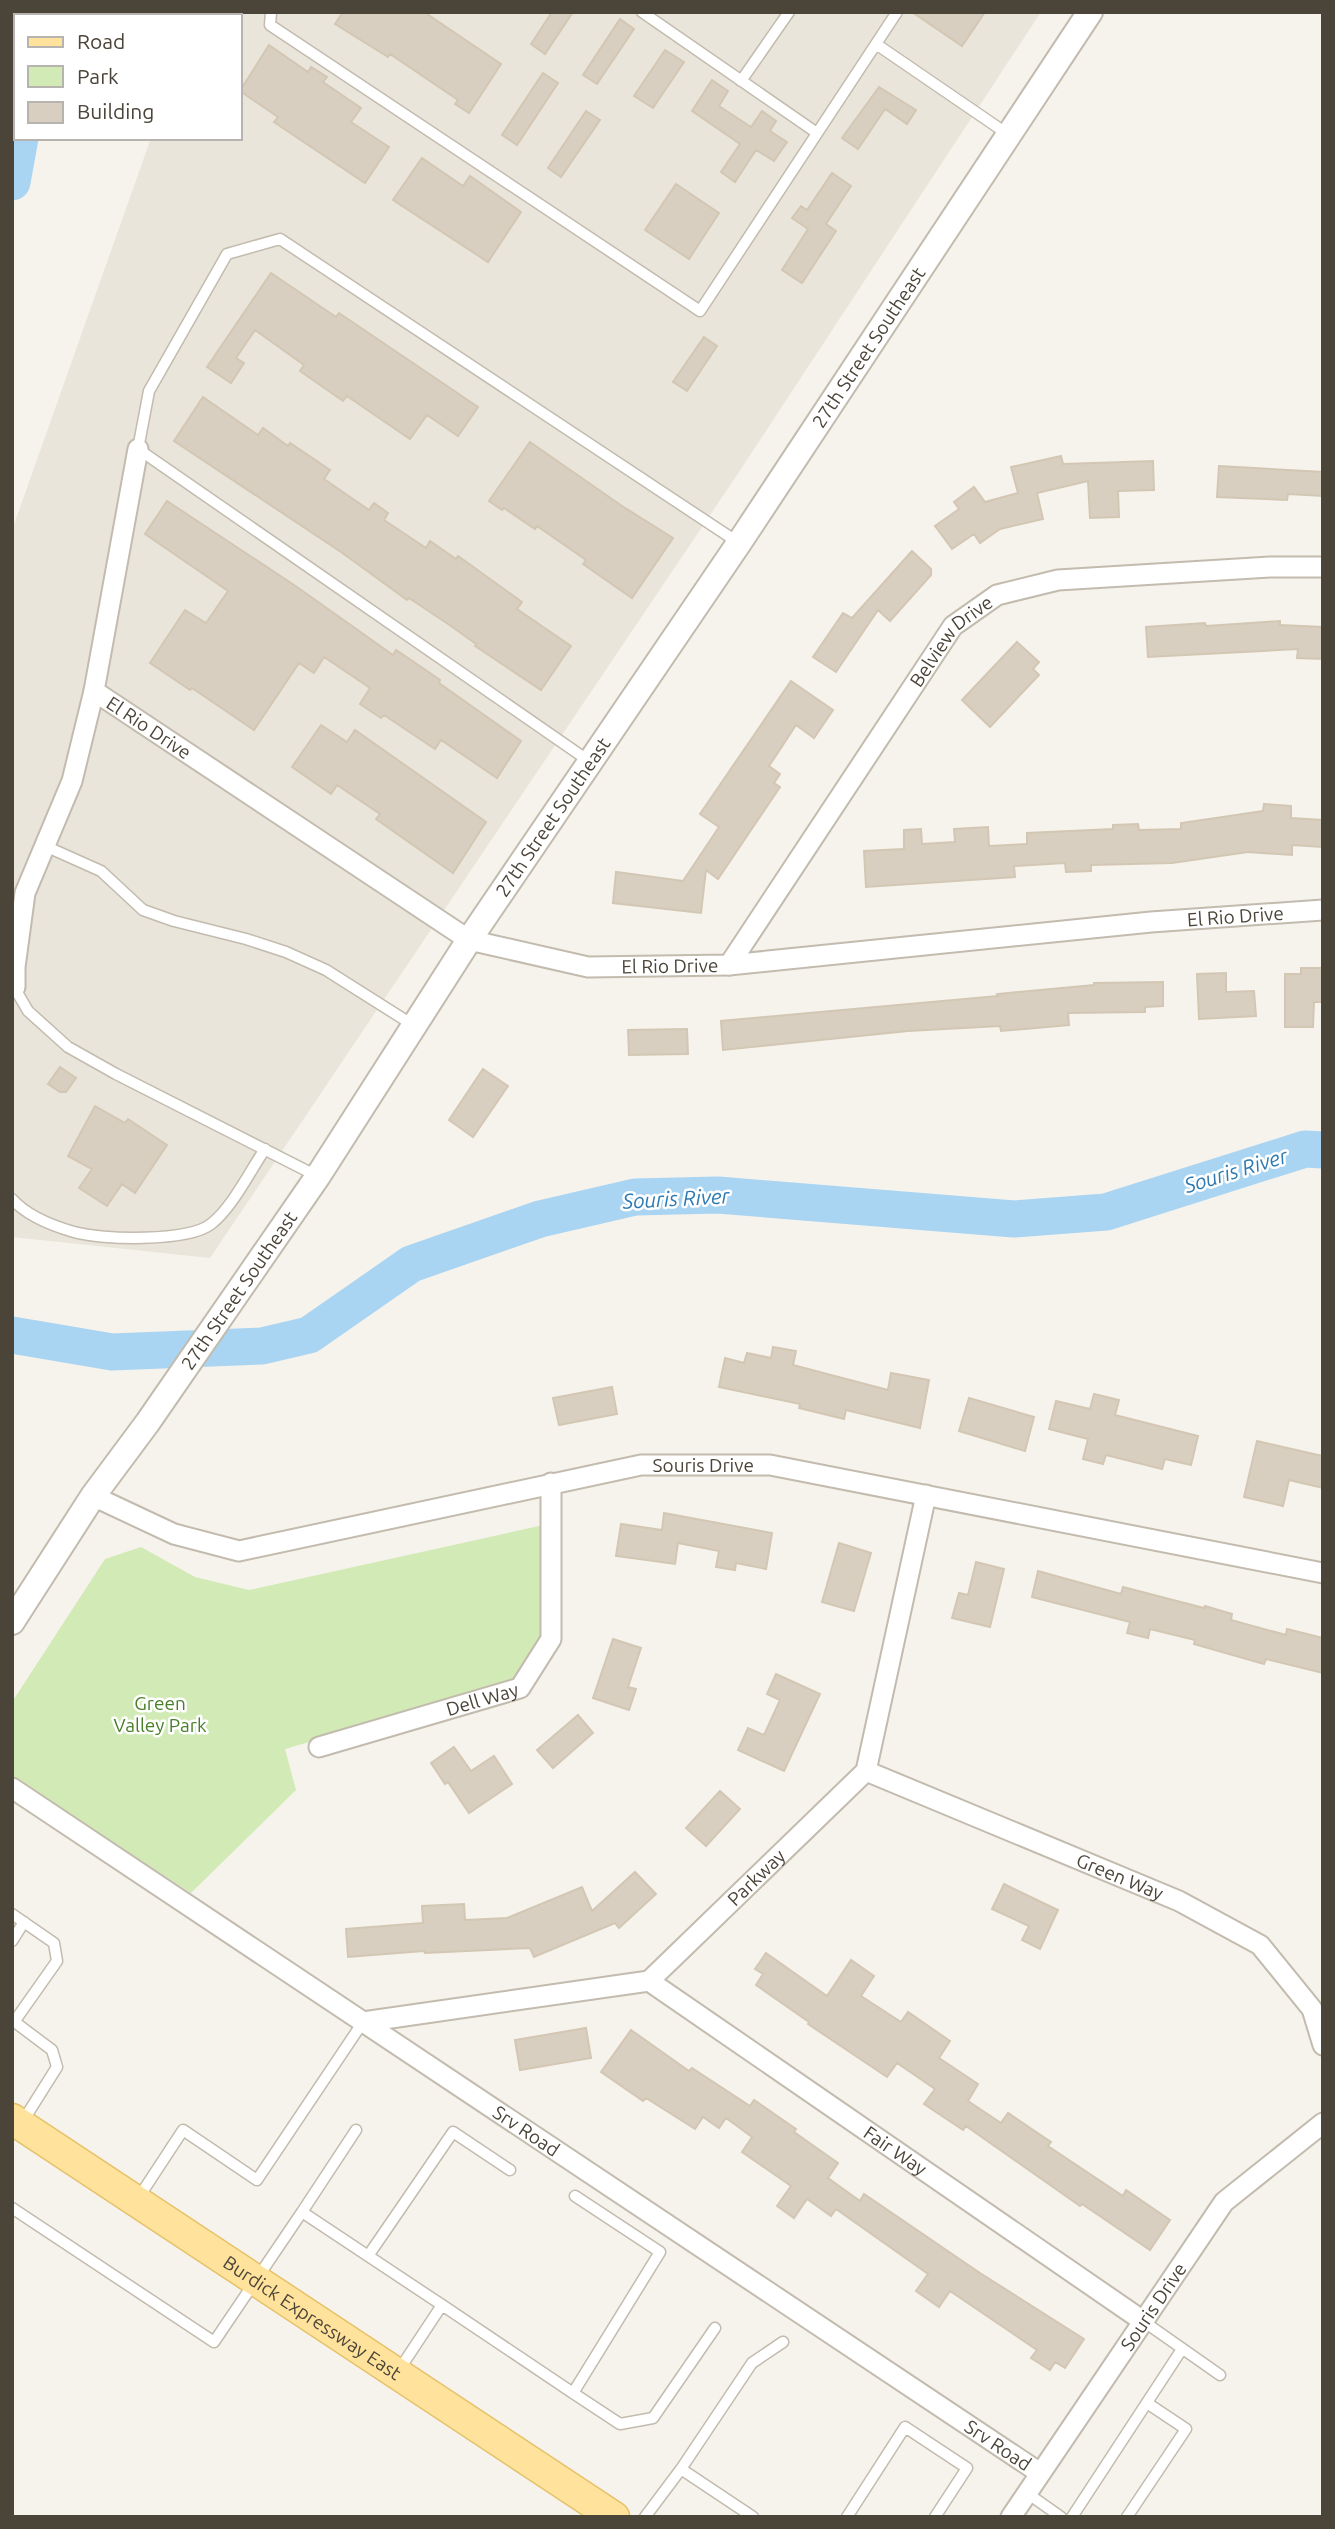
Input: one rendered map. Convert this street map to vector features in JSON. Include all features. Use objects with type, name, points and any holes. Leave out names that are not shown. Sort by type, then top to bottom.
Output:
[{"type":"main road","name":"Burdick Expressway East","points":[[16,2121],[614,2517]]},
{"type":"street","name":"27th Street Southeast","points":[[12,1622],[93,1496],[148,1422],[317,1176],[469,940],[739,543],[1090,12]]},
{"type":"street","points":[[14,987],[26,893],[72,781],[94,691],[138,449]]},
{"type":"street","name":"Belview Drive","points":[[729,965],[953,626],[997,595],[1058,580],[1270,567],[1323,567]]},
{"type":"street","name":"El Rio Drive","points":[[94,691],[469,940],[587,967],[729,965],[1151,922],[1323,910]]},
{"type":"street","name":"Souris Drive","points":[[93,1496],[174,1534],[239,1551],[641,1465],[770,1465],[1323,1573]]},
{"type":"street","name":"Dell Way","points":[[319,1747],[520,1688],[551,1639],[551,1483]]},
{"type":"street","points":[[866,1771],[926,1495]]},
{"type":"street","name":"Parkway","points":[[649,1981],[866,1771]]},
{"type":"street","name":"Green Way","points":[[866,1771],[1179,1901],[1260,1945],[1312,2008],[1323,2045]]},
{"type":"street","name":"Srv Road","points":[[12,1788],[1040,2473]]},
{"type":"street","points":[[363,2022],[649,1981]]},
{"type":"street","name":"Fair Way","points":[[649,1981],[1143,2321]]},
{"type":"street","name":"Souris Drive","points":[[1011,2517],[1224,2202],[1323,2123]]},
{"type":"lane","points":[[271,12],[270,25],[700,311],[897,12]]},
{"type":"lane","points":[[642,12],[817,132]]},
{"type":"lane","points":[[741,81],[789,12]]},
{"type":"lane","points":[[876,44],[1009,135]]},
{"type":"lane","points":[[590,761],[138,449],[149,391],[227,254],[280,239],[739,543]]},
{"type":"lane","points":[[46,846],[102,871],[142,910],[286,952],[326,970],[414,1025]]},
{"type":"lane","points":[[14,987],[28,1011],[68,1046],[116,1074],[317,1176]]},
{"type":"lane","points":[[12,1199],[47,1223],[76,1233],[152,1238],[185,1234],[210,1225],[223,1212],[265,1149]]},
{"type":"lane","points":[[12,1914],[54,1943],[57,1961],[13,2021],[52,2050],[57,2067],[16,2121]]},
{"type":"lane","points":[[12,1941],[24,1922]]},
{"type":"lane","points":[[137,2200],[183,2130],[257,2180],[363,2022]]},
{"type":"lane","points":[[12,2208],[215,2342],[356,2130]]},
{"type":"lane","points":[[368,2256],[453,2132],[510,2170]]},
{"type":"lane","points":[[573,2393],[660,2252],[575,2196]]},
{"type":"lane","points":[[302,2211],[620,2424],[653,2418],[715,2328]]},
{"type":"lane","points":[[397,2373],[442,2305]]},
{"type":"lane","points":[[1143,2321],[1220,2375]]},
{"type":"lane","points":[[645,2517],[681,2469],[752,2363],[783,2342]]},
{"type":"lane","points":[[1072,2517],[1182,2349]]},
{"type":"lane","points":[[1127,2517],[1186,2429],[1147,2403]]},
{"type":"lane","points":[[847,2517],[905,2427],[967,2468],[934,2517]]},
{"type":"lane","points":[[681,2469],[752,2517]]},
{"type":"lane","points":[[1027,2493],[1061,2517]]},
{"type":"shaded area","points":[[1041,12],[737,475],[210,1258],[12,1237],[12,530],[150,140],[242,140],[242,14],[164,14]]},
{"type":"green space","name":"Green Valley Park","points":[[548,1524],[548,1635],[517,1682],[285,1749],[296,1790],[191,1893],[12,1777],[12,1702],[105,1559],[141,1547],[195,1577],[249,1590]]},
{"type":"building","points":[[343,12],[424,12],[501,64],[469,113],[455,104],[458,100],[390,54],[388,57],[335,24]]},
{"type":"building","points":[[552,12],[573,12],[545,54],[531,44]]},
{"type":"building","points":[[912,12],[985,12],[962,46]]},
{"type":"building","points":[[620,19],[634,29],[597,84],[583,75]]},
{"type":"building","points":[[269,45],[308,72],[311,67],[327,77],[323,82],[361,108],[351,122],[389,147],[365,183],[274,122],[278,117],[242,92],[242,88]]},
{"type":"building","points":[[665,50],[684,62],[653,108],[634,96]]},
{"type":"building","points":[[543,73],[558,83],[517,145],[502,135]]},
{"type":"building","points":[[712,80],[728,91],[719,106],[751,127],[762,111],[776,121],[770,131],[787,142],[774,161],[756,150],[735,182],[721,172],[740,144],[692,111]]},
{"type":"building","points":[[879,87],[916,110],[907,124],[885,109],[858,149],[842,138]]},
{"type":"building","points":[[586,111],[600,120],[561,177],[548,168]]},
{"type":"building","points":[[422,158],[463,186],[470,176],[521,212],[488,262],[393,200]]},
{"type":"building","points":[[832,173],[851,186],[826,224],[836,231],[802,283],[782,270],[808,229],[792,218],[801,206],[807,210]]},
{"type":"building","points":[[676,184],[719,213],[689,259],[645,230]]},
{"type":"building","points":[[271,273],[336,317],[339,313],[478,407],[458,436],[427,415],[410,439],[347,396],[343,401],[300,371],[304,365],[255,330],[236,358],[244,363],[231,383],[207,367]]},
{"type":"building","points":[[704,337],[717,346],[687,391],[673,382]]},
{"type":"building","points":[[203,397],[258,435],[263,428],[288,446],[290,443],[330,470],[324,479],[369,510],[374,503],[388,513],[384,520],[426,548],[430,541],[456,559],[458,556],[522,602],[517,609],[571,646],[541,690],[475,646],[476,644],[451,626],[409,598],[407,600],[341,552],[174,441]]},
{"type":"building","points":[[530,442],[673,538],[632,598],[583,564],[586,560],[537,526],[535,529],[489,501]]},
{"type":"building","points":[[1061,456],[1063,464],[1153,461],[1154,490],[1118,491],[1119,517],[1090,518],[1088,481],[1037,493],[1043,519],[1000,529],[980,543],[974,534],[952,549],[935,526],[959,509],[954,502],[974,487],[985,502],[1018,493],[1011,467]]},
{"type":"building","points":[[1219,466],[1323,472],[1323,496],[1288,494],[1287,500],[1217,497]]},
{"type":"building","points":[[167,501],[297,587],[393,655],[396,650],[521,741],[497,778],[441,740],[435,749],[384,715],[381,718],[360,704],[370,688],[324,657],[314,673],[299,663],[254,730],[150,663],[185,610],[206,623],[228,591],[145,534]]},
{"type":"building","points":[[912,551],[931,569],[931,575],[890,621],[878,610],[836,672],[813,657],[843,613],[852,618]]},
{"type":"building","points":[[1280,621],[1280,625],[1323,627],[1323,659],[1297,658],[1298,649],[1148,657],[1146,627]]},
{"type":"building","points":[[1017,642],[1039,662],[1033,669],[1039,675],[990,727],[962,700]]},
{"type":"building","points":[[791,681],[833,710],[814,738],[796,725],[769,766],[780,774],[774,783],[780,787],[718,879],[706,870],[701,913],[613,903],[616,872],[683,881],[719,827],[700,814]]},
{"type":"building","points":[[321,725],[347,742],[355,730],[486,822],[453,873],[376,819],[380,814],[337,785],[331,794],[292,767]]},
{"type":"building","points":[[1264,804],[1291,806],[1291,818],[1323,820],[1322,847],[1292,845],[1292,855],[1248,852],[1172,863],[1091,865],[1091,871],[1066,872],[1065,863],[1014,866],[1015,877],[866,887],[864,851],[904,849],[904,830],[921,829],[922,844],[955,842],[954,829],[988,827],[989,846],[1027,844],[1027,833],[1113,829],[1113,825],[1138,824],[1139,830],[1181,829],[1181,823],[1263,811]]},
{"type":"building","points":[[1301,968],[1323,968],[1323,1002],[1314,1002],[1313,1027],[1285,1027],[1285,974],[1301,974]]},
{"type":"building","points":[[1226,973],[1226,992],[1254,991],[1256,1016],[1199,1019],[1197,974]]},
{"type":"building","points":[[1163,982],[1163,1006],[1145,1007],[1145,1012],[1068,1013],[1069,1025],[1001,1031],[1000,1026],[908,1031],[723,1050],[721,1021],[998,996],[997,994],[1094,983]]},
{"type":"building","points":[[687,1029],[688,1054],[629,1055],[628,1030]]},
{"type":"building","points":[[60,1067],[76,1078],[66,1092],[60,1092],[48,1084]]},
{"type":"building","points":[[483,1069],[508,1086],[473,1137],[449,1120]]},
{"type":"building","points":[[95,1106],[125,1123],[128,1119],[167,1145],[135,1193],[122,1184],[107,1206],[79,1188],[92,1169],[68,1156]]},
{"type":"building","points":[[773,1347],[796,1351],[793,1365],[888,1390],[891,1373],[929,1380],[920,1428],[846,1410],[844,1419],[799,1408],[800,1404],[719,1387],[725,1358],[744,1363],[747,1353],[771,1358]]},
{"type":"building","points":[[612,1387],[617,1414],[559,1425],[553,1398]]},
{"type":"building","points":[[1094,1394],[1119,1400],[1115,1415],[1198,1436],[1191,1465],[1165,1459],[1162,1469],[1106,1455],[1103,1464],[1083,1459],[1088,1439],[1049,1429],[1056,1401],[1090,1409]]},
{"type":"building","points":[[969,1398],[1034,1417],[1025,1451],[959,1431]]},
{"type":"building","points":[[1257,1441],[1323,1456],[1323,1488],[1289,1480],[1283,1506],[1244,1497]]},
{"type":"building","points":[[664,1513],[772,1533],[766,1569],[736,1563],[735,1570],[716,1567],[719,1551],[678,1543],[675,1564],[616,1556],[621,1524],[662,1530]]},
{"type":"building","points":[[839,1543],[871,1553],[854,1611],[822,1602]]},
{"type":"building","points":[[976,1562],[1004,1569],[990,1627],[952,1618],[959,1593],[968,1595]]},
{"type":"building","points":[[1038,1571],[1121,1594],[1123,1587],[1204,1608],[1205,1606],[1232,1614],[1231,1620],[1286,1635],[1287,1629],[1323,1638],[1323,1673],[1266,1659],[1264,1664],[1194,1644],[1195,1640],[1150,1629],[1148,1638],[1127,1633],[1130,1622],[1032,1597]]},
{"type":"building","points":[[613,1639],[641,1648],[628,1687],[636,1689],[629,1710],[593,1698]]},
{"type":"building","points":[[776,1674],[820,1694],[784,1771],[738,1750],[748,1728],[764,1735],[780,1700],[767,1694]]},
{"type":"building","points":[[578,1715],[593,1733],[553,1768],[537,1750]]},
{"type":"building","points":[[454,1747],[471,1771],[494,1756],[512,1784],[469,1813],[431,1763]]},
{"type":"building","points":[[720,1791],[740,1809],[706,1846],[686,1828]]},
{"type":"building","points":[[635,1872],[656,1894],[619,1928],[615,1923],[534,1957],[530,1948],[424,1951],[348,1957],[346,1929],[423,1923],[422,1906],[464,1904],[465,1920],[507,1918],[582,1887],[592,1911]]},
{"type":"building","points":[[1004,1884],[1058,1910],[1040,1949],[1022,1940],[1029,1926],[992,1909]]},
{"type":"building","points":[[766,1953],[827,1996],[851,1960],[874,1976],[861,1996],[901,2022],[908,2012],[950,2041],[939,2058],[978,2084],[968,2101],[1001,2123],[1008,2113],[1051,2142],[1048,2146],[1123,2196],[1126,2190],[1170,2220],[1150,2250],[1082,2204],[1080,2206],[966,2126],[963,2130],[924,2104],[935,2089],[897,2063],[887,2077],[756,1985],[763,1974],[755,1969]]},
{"type":"building","points":[[586,2028],[591,2058],[520,2070],[515,2040]]},
{"type":"building","points":[[631,2030],[689,2071],[692,2068],[750,2106],[754,2100],[796,2129],[794,2132],[838,2163],[828,2178],[860,2201],[864,2194],[980,2273],[1084,2339],[1065,2368],[1055,2362],[1050,2370],[1031,2358],[1037,2350],[950,2291],[939,2307],[916,2291],[928,2274],[836,2209],[831,2216],[807,2199],[794,2218],[777,2206],[791,2186],[742,2152],[752,2137],[726,2118],[719,2128],[703,2117],[695,2129],[646,2098],[643,2101],[601,2072]]},
{"type":"waterway","name":"Souris River","points":[[12,182],[20,140]]},
{"type":"waterway","name":"Souris River","points":[[12,1335],[112,1352],[262,1346],[309,1335],[411,1264],[540,1219],[635,1197],[718,1195],[1014,1219],[1106,1212],[1305,1149],[1323,1150]]}]
